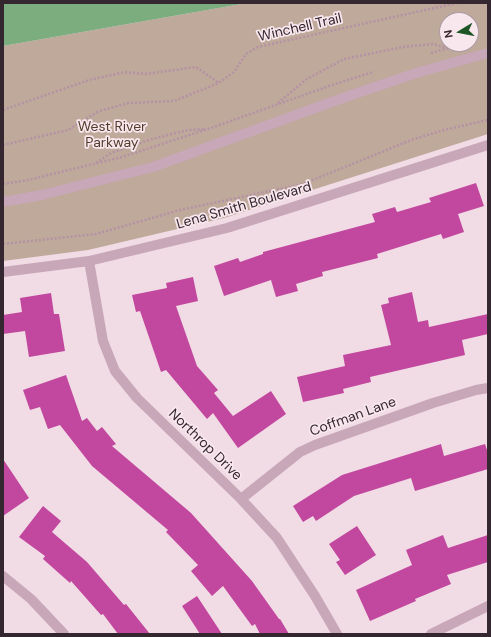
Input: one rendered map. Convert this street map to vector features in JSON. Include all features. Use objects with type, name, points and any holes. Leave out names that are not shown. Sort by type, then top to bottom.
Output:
[{"type":"street","points":[[3,202],[42,194],[153,166],[416,73],[488,53]]},
{"type":"street","name":"Lena Smith Boulevard","points":[[3,272],[90,261],[226,228],[488,145]]},
{"type":"street","name":"Northrop Drive","points":[[90,261],[103,341],[115,371],[137,398],[241,499],[277,538],[315,596],[337,634]]},
{"type":"street","name":"Coffman Lane","points":[[241,499],[300,452],[315,445],[433,403],[476,390],[488,388]]},
{"type":"street","points":[[3,576],[31,599],[64,634]]},
{"type":"street","points":[[431,634],[488,606]]},
{"type":"path","name":"Winchell Trail","points":[[3,144],[68,130],[99,111],[130,103],[174,101],[219,83],[234,72],[246,54],[258,47],[457,3]]},
{"type":"path","points":[[3,184],[28,180],[122,158],[276,105],[307,79],[344,60],[403,47],[433,44],[439,46]]},
{"type":"path","points":[[3,110],[90,80],[125,72],[145,74],[196,67],[219,83]]},
{"type":"path","points":[[3,244],[96,234],[180,210],[303,184],[411,140],[444,130],[488,120]]},
{"type":"path","points":[[94,164],[110,153],[152,139],[188,130],[211,128]]},
{"type":"green space","name":"West River Parkway","points":[[247,3],[488,3],[488,134],[224,218],[88,250],[3,261],[3,46]]},
{"type":"shaded area","points":[[3,3],[247,3],[3,46]]},
{"type":"building","points":[[476,183],[484,206],[458,214],[464,232],[443,239],[441,234],[377,254],[378,258],[322,272],[323,276],[296,284],[298,291],[276,297],[271,280],[224,296],[214,266],[238,258],[240,262],[263,254],[263,252],[375,222],[372,214],[395,207],[397,212],[431,202],[429,198]]},
{"type":"building","points":[[193,277],[198,301],[176,306],[197,366],[218,390],[214,393],[233,416],[271,391],[286,414],[238,448],[213,413],[207,419],[166,370],[161,372],[140,311],[136,312],[132,295],[167,288],[166,283]]},
{"type":"building","points":[[412,292],[418,322],[428,320],[429,327],[488,314],[488,334],[462,340],[465,355],[370,377],[371,382],[343,389],[344,393],[303,402],[297,377],[345,366],[343,355],[391,345],[381,305],[389,303],[388,298]]},
{"type":"building","points":[[51,293],[54,314],[59,314],[65,351],[29,357],[25,331],[3,334],[3,315],[22,312],[20,298]]},
{"type":"building","points":[[66,375],[82,421],[87,418],[97,431],[102,427],[116,444],[112,446],[191,513],[252,581],[280,619],[289,634],[260,634],[255,624],[252,626],[223,586],[212,596],[191,571],[198,565],[166,532],[168,530],[92,466],[60,425],[48,429],[40,407],[30,410],[23,390]]},
{"type":"building","points":[[441,444],[444,456],[485,444],[488,453],[488,469],[415,491],[411,478],[354,496],[316,521],[313,516],[303,522],[293,506],[342,475]]},
{"type":"building","points":[[3,459],[29,498],[3,516]]},
{"type":"building","points":[[43,506],[61,521],[52,532],[87,562],[124,605],[126,604],[150,634],[118,634],[103,614],[101,615],[71,581],[70,583],[43,559],[45,556],[19,537]]},
{"type":"building","points":[[357,526],[376,555],[345,575],[336,562],[340,560],[329,544]]},
{"type":"building","points":[[443,535],[448,548],[488,535],[488,562],[447,575],[451,584],[415,599],[416,601],[370,621],[356,590],[412,565],[406,550]]},
{"type":"building","points":[[197,596],[222,634],[200,634],[182,606]]}]
